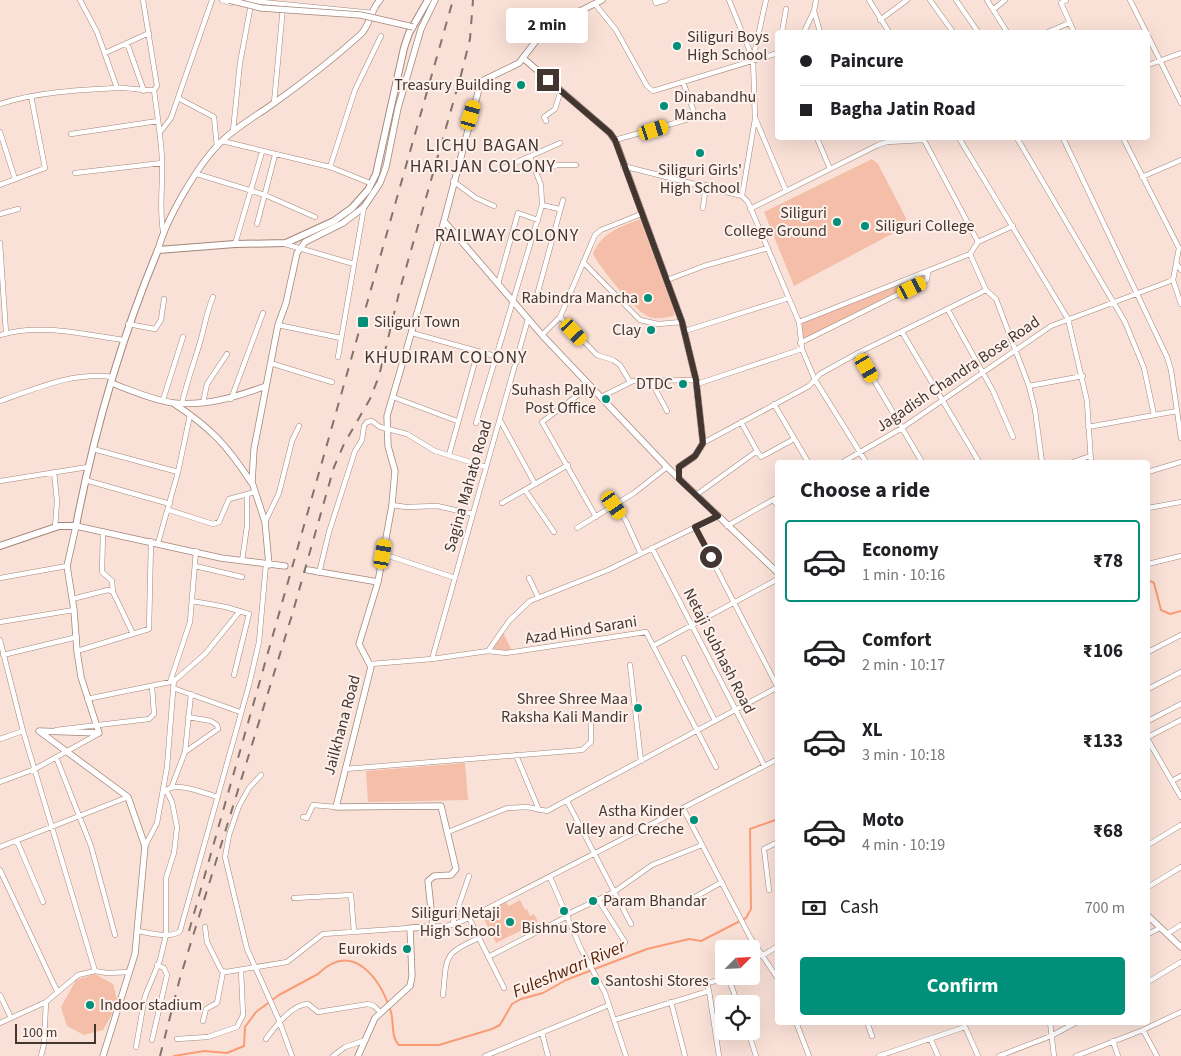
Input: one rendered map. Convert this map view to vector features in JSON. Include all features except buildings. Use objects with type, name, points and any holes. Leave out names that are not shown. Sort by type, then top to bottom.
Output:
[{"type":"main road","points":[[0,546],[55,528],[76,526],[84,480],[123,340],[158,250],[235,244],[283,244],[346,213],[363,197],[379,166],[404,48],[428,0]]},
{"type":"street","points":[[80,0],[97,32],[117,88]]},
{"type":"street","points":[[144,0],[157,86],[154,90],[161,131],[160,212],[163,231]]},
{"type":"street","points":[[161,131],[172,118],[212,0]]},
{"type":"street","points":[[222,0],[283,10],[372,16]]},
{"type":"street","points":[[229,0],[261,8],[361,15],[413,27]]},
{"type":"street","points":[[242,0],[251,5],[283,4],[372,16]]},
{"type":"street","points":[[252,482],[254,449],[270,363],[278,325],[300,247],[308,240],[343,224],[364,207],[383,176],[398,108],[421,29],[435,0]]},
{"type":"street","name":"Jailkhana Road","points":[[336,806],[371,664],[359,644],[378,582],[392,505],[395,471],[389,451],[386,428],[480,86],[484,80],[511,68],[523,58],[542,33],[552,25],[602,0]]},
{"type":"street","points":[[655,0],[656,4],[666,0]]},
{"type":"street","points":[[729,0],[753,58]]},
{"type":"street","points":[[766,0],[753,58],[755,118],[742,196],[768,248],[799,322],[800,344],[815,380],[865,460]]},
{"type":"street","points":[[805,30],[814,11],[816,0]]},
{"type":"street","points":[[869,0],[888,30]]},
{"type":"street","points":[[880,20],[906,0]]},
{"type":"street","points":[[930,0],[952,30]]},
{"type":"street","points":[[956,0],[977,30]]},
{"type":"street","points":[[987,0],[1006,30]]},
{"type":"street","points":[[994,9],[1005,0]]},
{"type":"street","points":[[1066,0],[1061,3],[1073,30]]},
{"type":"street","points":[[1130,0],[1145,30]]},
{"type":"street","points":[[158,250],[163,231],[197,174],[222,141],[233,131],[321,68],[358,37],[367,28],[379,1]]},
{"type":"street","points":[[274,103],[283,4]]},
{"type":"street","points":[[595,4],[616,30],[650,89],[655,91],[753,58],[775,53]]},
{"type":"street","points":[[233,131],[240,63],[251,5]]},
{"type":"street","points":[[782,30],[786,9]]},
{"type":"street","points":[[814,11],[819,30]]},
{"type":"street","points":[[1053,30],[1069,23]]},
{"type":"street","points":[[105,52],[149,33]]},
{"type":"street","points":[[330,167],[355,90],[381,36]]},
{"type":"street","points":[[1150,40],[1181,103]]},
{"type":"street","points":[[127,43],[144,90]]},
{"type":"street","points":[[1150,64],[1181,53]]},
{"type":"street","points":[[523,58],[615,140],[685,331],[696,382],[703,443]]},
{"type":"street","points":[[615,140],[696,117],[683,82]]},
{"type":"street","points":[[0,104],[31,96],[117,88],[154,90]]},
{"type":"street","points":[[546,121],[544,117],[555,109],[560,90]]},
{"type":"street","points":[[0,185],[45,168],[31,96]]},
{"type":"street","points":[[178,98],[214,118],[217,147]]},
{"type":"street","points":[[755,118],[786,191]]},
{"type":"street","points":[[71,134],[158,121]]},
{"type":"street","points":[[0,132],[15,179]]},
{"type":"street","points":[[818,140],[830,169]]},
{"type":"street","points":[[750,209],[887,142],[924,140],[978,242]]},
{"type":"street","points":[[960,140],[1068,319],[1083,376],[1091,460]]},
{"type":"street","points":[[1018,140],[1115,302],[1144,368],[1154,415]]},
{"type":"street","points":[[1064,140],[1169,363],[1181,438]]},
{"type":"street","points":[[1124,140],[1180,248],[1173,280],[1181,304]]},
{"type":"street","points":[[222,141],[330,167],[370,183]]},
{"type":"street","points":[[499,170],[560,143]]},
{"type":"street","points":[[235,244],[262,152]]},
{"type":"street","points":[[257,224],[275,155]]},
{"type":"street","points":[[476,423],[498,356],[542,205],[542,190],[530,157]]},
{"type":"street","points":[[1142,177],[1181,160]]},
{"type":"street","points":[[75,173],[162,163]]},
{"type":"street","points":[[536,172],[557,165],[576,165]]},
{"type":"street","points":[[623,166],[742,196]]},
{"type":"street","points":[[197,174],[249,192],[265,195],[315,217]]},
{"type":"street","points":[[454,181],[476,198],[494,206]]},
{"type":"street","points":[[703,208],[706,186]]},
{"type":"street","points":[[536,299],[563,200]]},
{"type":"street","points":[[542,205],[559,209]]},
{"type":"street","points":[[338,357],[364,207]]},
{"type":"street","points":[[0,214],[18,209]]},
{"type":"street","points":[[498,284],[518,213],[538,220]]},
{"type":"street","points":[[542,335],[560,316],[592,240],[598,232],[641,214]]},
{"type":"street","points":[[444,221],[542,335],[600,397],[679,479],[775,570]]},
{"type":"street","points":[[799,322],[970,254],[978,242],[1013,226]]},
{"type":"street","points":[[0,243],[6,333]]},
{"type":"street","points":[[283,244],[300,247],[354,264]]},
{"type":"street","points":[[667,280],[704,266],[768,248]]},
{"type":"street","points":[[970,254],[986,290],[996,299],[1016,348],[1035,410],[1042,460]]},
{"type":"street","points":[[584,262],[640,320],[658,324],[682,322]]},
{"type":"street","points":[[1176,263],[1181,270]]},
{"type":"street","points":[[800,344],[928,280],[928,272]]},
{"type":"street","name":"Jagadish Chandra Bose Road","points":[[847,460],[902,428],[1016,348],[1051,326],[1173,280]]},
{"type":"street","points":[[577,528],[634,494],[667,467],[679,467],[695,456],[703,443],[811,384],[820,374],[858,353],[986,290]]},
{"type":"street","points":[[182,403],[201,339],[206,311],[212,297]]},
{"type":"street","points":[[685,331],[789,298]]},
{"type":"street","points":[[128,324],[155,329],[160,320],[164,299]]},
{"type":"street","points":[[948,310],[982,372],[1013,437]]},
{"type":"street","points":[[230,399],[263,313]]},
{"type":"street","points":[[560,316],[597,355],[620,365],[630,382]]},
{"type":"street","name":"Sagina Mahato Road","points":[[432,659],[528,319]]},
{"type":"street","points":[[278,325],[341,338]]},
{"type":"street","points":[[0,335],[24,329],[57,330],[123,340]]},
{"type":"street","points":[[902,332],[977,460]]},
{"type":"street","points":[[412,333],[517,362]]},
{"type":"street","points":[[163,400],[183,337]]},
{"type":"street","points":[[600,397],[630,382],[696,382],[802,349]]},
{"type":"street","points":[[449,455],[478,351]]},
{"type":"street","points":[[858,353],[921,460]]},
{"type":"street","points":[[203,403],[207,384],[227,354]]},
{"type":"street","points":[[270,363],[332,382]]},
{"type":"street","points":[[0,401],[65,378],[91,375],[112,380],[173,403],[203,403],[230,399],[266,386]]},
{"type":"street","points":[[1029,386],[1083,376]]},
{"type":"street","points":[[652,381],[667,411]]},
{"type":"street","points":[[590,386],[542,422],[596,517]]},
{"type":"street","points":[[393,397],[458,421]]},
{"type":"street","points":[[138,931],[175,934],[180,930],[259,642],[268,565],[265,522],[252,482],[219,437],[173,403]]},
{"type":"street","points":[[774,404],[807,460]]},
{"type":"street","points":[[1088,427],[1177,411]]},
{"type":"street","points":[[158,542],[170,507],[190,415]]},
{"type":"street","points":[[500,420],[535,484]]},
{"type":"street","points":[[319,573],[329,532],[355,451],[362,440],[365,424],[372,421],[386,428],[407,434],[435,451],[486,467]]},
{"type":"street","points":[[741,422],[761,457],[794,439]]},
{"type":"street","points":[[265,522],[279,493],[292,441],[299,426]]},
{"type":"street","points":[[93,449],[178,472]]},
{"type":"street","points":[[696,495],[757,451]]},
{"type":"street","points":[[1078,460],[1090,456]]},
{"type":"street","points":[[1150,471],[1181,462]]},
{"type":"street","points":[[502,503],[568,465]]},
{"type":"street","points":[[0,481],[88,467]]},
{"type":"street","points":[[679,467],[679,479]]},
{"type":"street","points":[[54,472],[57,501],[55,528]]},
{"type":"street","points":[[84,480],[170,507],[213,524],[219,522],[229,498],[255,492]]},
{"type":"street","points":[[525,490],[554,532]]},
{"type":"street","points":[[242,560],[247,526],[247,494]]},
{"type":"street","points":[[728,526],[775,499]]},
{"type":"street","points":[[1150,508],[1181,502]]},
{"type":"street","points":[[392,505],[406,507],[437,506],[473,514]]},
{"type":"street","points":[[614,505],[626,522],[641,554]]},
{"type":"street","points":[[371,664],[432,659],[488,651],[496,637],[520,610],[538,597],[608,570],[718,516]]},
{"type":"street","points":[[99,733],[87,699],[77,651],[74,610],[67,566],[76,526],[268,565],[285,566]]},
{"type":"street","points":[[695,527],[775,684]]},
{"type":"street","points":[[103,531],[102,572],[112,581],[113,592],[133,634]]},
{"type":"street","points":[[77,651],[149,628],[151,541]]},
{"type":"street","name":"Netaji Subhash Road","points":[[652,548],[764,766]]},
{"type":"street","points":[[146,846],[155,830],[166,768],[174,679],[190,622],[196,551]]},
{"type":"street","points":[[383,554],[455,578]]},
{"type":"street","points":[[1150,564],[1181,556]]},
{"type":"street","points":[[0,578],[67,566]]},
{"type":"street","points":[[195,566],[242,577]]},
{"type":"street","points":[[308,570],[378,582]]},
{"type":"street","points":[[529,578],[538,597]]},
{"type":"street","points":[[653,646],[775,582]]},
{"type":"street","points":[[72,599],[108,590],[113,592]]},
{"type":"street","points":[[192,601],[226,607],[249,614],[234,675]]},
{"type":"street","points":[[0,622],[74,610]]},
{"type":"street","points":[[87,699],[170,682],[205,654],[240,611]]},
{"type":"street","name":"Azad Hind Sarani","points":[[488,651],[506,654],[647,633],[716,767]]},
{"type":"street","points":[[1150,651],[1181,635]]},
{"type":"street","points":[[3,655],[77,637]]},
{"type":"street","points":[[0,640],[23,731],[96,971]]},
{"type":"street","points":[[684,658],[715,720]]},
{"type":"street","points":[[630,665],[641,760]]},
{"type":"street","points":[[0,670],[6,668]]},
{"type":"street","points":[[1150,688],[1181,672]]},
{"type":"street","points":[[39,732],[148,719],[154,714],[152,686]]},
{"type":"street","points":[[173,688],[240,712]]},
{"type":"street","points":[[448,832],[507,808],[527,807],[547,811],[775,689]]},
{"type":"street","points":[[160,797],[172,786],[185,752],[191,694]]},
{"type":"street","points":[[1150,720],[1181,704]]},
{"type":"street","points":[[185,752],[218,729],[217,725],[211,722],[188,717]]},
{"type":"street","points":[[1150,737],[1181,720]]},
{"type":"street","points":[[344,769],[585,749],[591,742],[592,723]]},
{"type":"street","points":[[0,739],[23,731]]},
{"type":"street","points":[[39,732],[99,733]]},
{"type":"street","points":[[39,732],[128,798],[143,833],[146,846],[135,954],[103,1056]]},
{"type":"street","points":[[0,782],[35,769],[99,733]]},
{"type":"street","points":[[1150,742],[1181,797]]},
{"type":"street","points":[[516,755],[539,810]]},
{"type":"street","points":[[56,757],[81,817],[115,935]]},
{"type":"street","points":[[223,972],[282,964],[292,960],[320,935],[452,925],[550,877],[593,853],[775,760]]},
{"type":"street","points":[[261,774],[248,788],[241,801],[231,826],[225,852],[243,934],[255,968],[274,1008],[292,1056]]},
{"type":"street","points":[[1172,781],[1181,776]]},
{"type":"street","points":[[172,786],[218,797]]},
{"type":"street","points":[[136,1047],[145,996],[166,934],[166,878],[174,853],[177,827],[172,802],[166,790]]},
{"type":"street","points":[[0,847],[128,798]]},
{"type":"street","points":[[567,801],[631,924]]},
{"type":"street","points":[[303,817],[308,818],[313,805],[437,805],[443,809],[456,869],[451,875],[434,876],[428,881],[433,927]]},
{"type":"street","points":[[683,808],[744,925],[775,975]]},
{"type":"street","points":[[1150,844],[1181,825]]},
{"type":"street","points":[[18,841],[43,902]]},
{"type":"street","points":[[769,890],[764,849],[775,844]]},
{"type":"street","points":[[488,957],[599,901],[645,869],[702,845]]},
{"type":"street","points":[[1150,886],[1181,867]]},
{"type":"street","points":[[0,870],[2,881],[57,991]]},
{"type":"street","points":[[452,925],[469,876]]},
{"type":"street","points":[[550,877],[609,1005],[626,1056]]},
{"type":"street","points":[[672,906],[688,901],[722,882]]},
{"type":"street","points":[[294,898],[351,895],[354,932]]},
{"type":"street","points":[[599,901],[626,942]]},
{"type":"street","points":[[469,918],[504,988]]},
{"type":"street","points":[[1150,918],[1181,947]]},
{"type":"street","points":[[1167,934],[1181,925]]},
{"type":"street","points":[[203,1021],[206,1008],[217,1004],[223,972],[207,942],[205,927]]},
{"type":"street","points":[[358,1056],[371,1024],[382,1010],[400,995],[412,981],[410,928]]},
{"type":"street","points":[[1150,933],[1160,928]]},
{"type":"street","points":[[443,995],[448,955],[456,948],[479,938]]},
{"type":"street","points":[[762,956],[775,948]]},
{"type":"street","points":[[1150,981],[1181,962]]},
{"type":"street","points":[[152,1040],[167,975],[164,968],[157,965]]},
{"type":"street","points":[[177,1039],[208,1037],[237,1027],[243,1015],[241,970]]},
{"type":"street","points":[[0,1022],[46,1002],[78,975],[96,971],[107,973],[130,972]]},
{"type":"street","points":[[719,1056],[707,982],[728,980],[734,995]]},
{"type":"street","points":[[614,1020],[709,991]]},
{"type":"street","points":[[0,995],[11,1018]]},
{"type":"street","points":[[41,1056],[44,1044],[46,1002]]},
{"type":"street","points":[[671,1002],[685,1056]]},
{"type":"street","points":[[266,1039],[288,1015],[305,1004],[318,1012],[363,1004],[382,1010]]},
{"type":"street","points":[[485,1056],[609,1005]]},
{"type":"street","points":[[1076,1056],[1143,1030],[1181,1012]]},
{"type":"street","points":[[797,1025],[809,1056]]},
{"type":"street","points":[[868,1025],[872,1036]]},
{"type":"street","points":[[879,1056],[930,1040],[964,1025],[978,1056]]},
{"type":"street","points":[[1050,1025],[1054,1056]]},
{"type":"street","points":[[999,1056],[1051,1036],[1071,1025]]},
{"type":"street","points":[[1143,1030],[1156,1056]]},
{"type":"street","points":[[542,1033],[548,1056]]},
{"type":"street","points":[[751,1040],[756,1056]]},
{"type":"street","points":[[930,1040],[938,1056]]},
{"type":"street","points":[[333,1056],[345,1048],[363,1041]]},
{"type":"street","points":[[1113,1041],[1118,1056]]},
{"type":"shaded area","name":"Siliguri College Ground","points":[[872,159],[878,164],[906,218],[905,227],[794,286],[764,212]]},
{"type":"shaded area","points":[[640,219],[674,311],[674,316],[653,318],[641,312],[618,288],[593,254],[596,247],[606,236],[618,228]]},
{"type":"shaded area","points":[[927,274],[927,276],[801,342],[800,324]]},
{"type":"shaded area","points":[[503,632],[512,651],[493,649]]},
{"type":"shaded area","points":[[465,763],[468,800],[368,802],[366,771]]},
{"type":"shaded area","points":[[520,900],[525,910],[527,909],[530,916],[534,914],[538,922],[496,943],[484,919],[495,914],[492,909],[506,902],[509,906]]},
{"type":"shaded area","name":"Indoor stadium","points":[[95,974],[113,984],[118,1003],[103,1030],[84,1035],[67,1026],[61,1007],[76,980]]},
{"type":"waterway","name":"Fuleshwari River","points":[[1150,581],[1154,583],[1161,610],[1170,614],[1181,611]]},
{"type":"waterway","name":"Fuleshwari River","points":[[174,1056],[204,1051],[227,1053],[244,1046],[245,1027],[256,1012],[279,995],[318,974],[331,964],[343,961],[354,962],[364,968],[380,987],[391,1012],[394,1034],[399,1045],[439,1045],[492,1029],[500,1025],[512,1004],[521,999],[543,993],[566,980],[647,949],[689,939],[701,941],[746,918],[751,909],[750,829],[775,820]]},
{"type":"railway","points":[[189,931],[453,0]]},
{"type":"railway","points":[[160,1056],[180,978],[292,615],[334,467],[344,444],[370,399],[379,376],[400,289],[461,75],[470,39],[473,0]]},
{"type":"place","name":"Siliguri Boys High School","points":[[677,46]]},
{"type":"place","name":"Treasury Building","points":[[521,85]]},
{"type":"place","name":"Dinabandhu Mancha","points":[[664,106]]},
{"type":"place","name":"Siliguri Girls' High School","points":[[700,153]]},
{"type":"place","name":"Siliguri College Ground","points":[[837,222]]},
{"type":"place","name":"Siliguri College","points":[[865,226]]},
{"type":"place","name":"Rabindra Mancha","points":[[648,298]]},
{"type":"place","name":"Siliguri Town","points":[[363,322]]},
{"type":"place","name":"Clay","points":[[651,330]]},
{"type":"place","name":"DTDC","points":[[683,384]]},
{"type":"place","name":"Suhash Pally Post Office","points":[[606,399]]},
{"type":"place","name":"Shree Shree Maa Raksha Kali Mandir","points":[[638,708]]},
{"type":"place","name":"Astha Kinder Valley and Creche","points":[[694,820]]},
{"type":"place","name":"Param Bhandar","points":[[593,901]]},
{"type":"place","name":"Bishnu Store","points":[[564,911]]},
{"type":"place","name":"Siliguri Netaji High School","points":[[510,922]]},
{"type":"place","name":"Eurokids","points":[[407,949]]},
{"type":"place","name":"Santoshi Stores","points":[[595,981]]},
{"type":"place","name":"Indoor stadium","points":[[90,1005]]},
{"type":"district","name":"LICHU BAGAN HARIJAN COLONY","points":[[483,155]]},
{"type":"district","name":"RAILWAY COLONY","points":[[507,235]]},
{"type":"district","name":"KHUDIRAM COLONY","points":[[446,357]]},
{"type":"route","points":[[548,80],[610,133],[615,140],[682,322],[696,380],[703,438],[700,450],[695,456],[679,467],[679,479],[718,516],[695,527],[711,557]]}]
